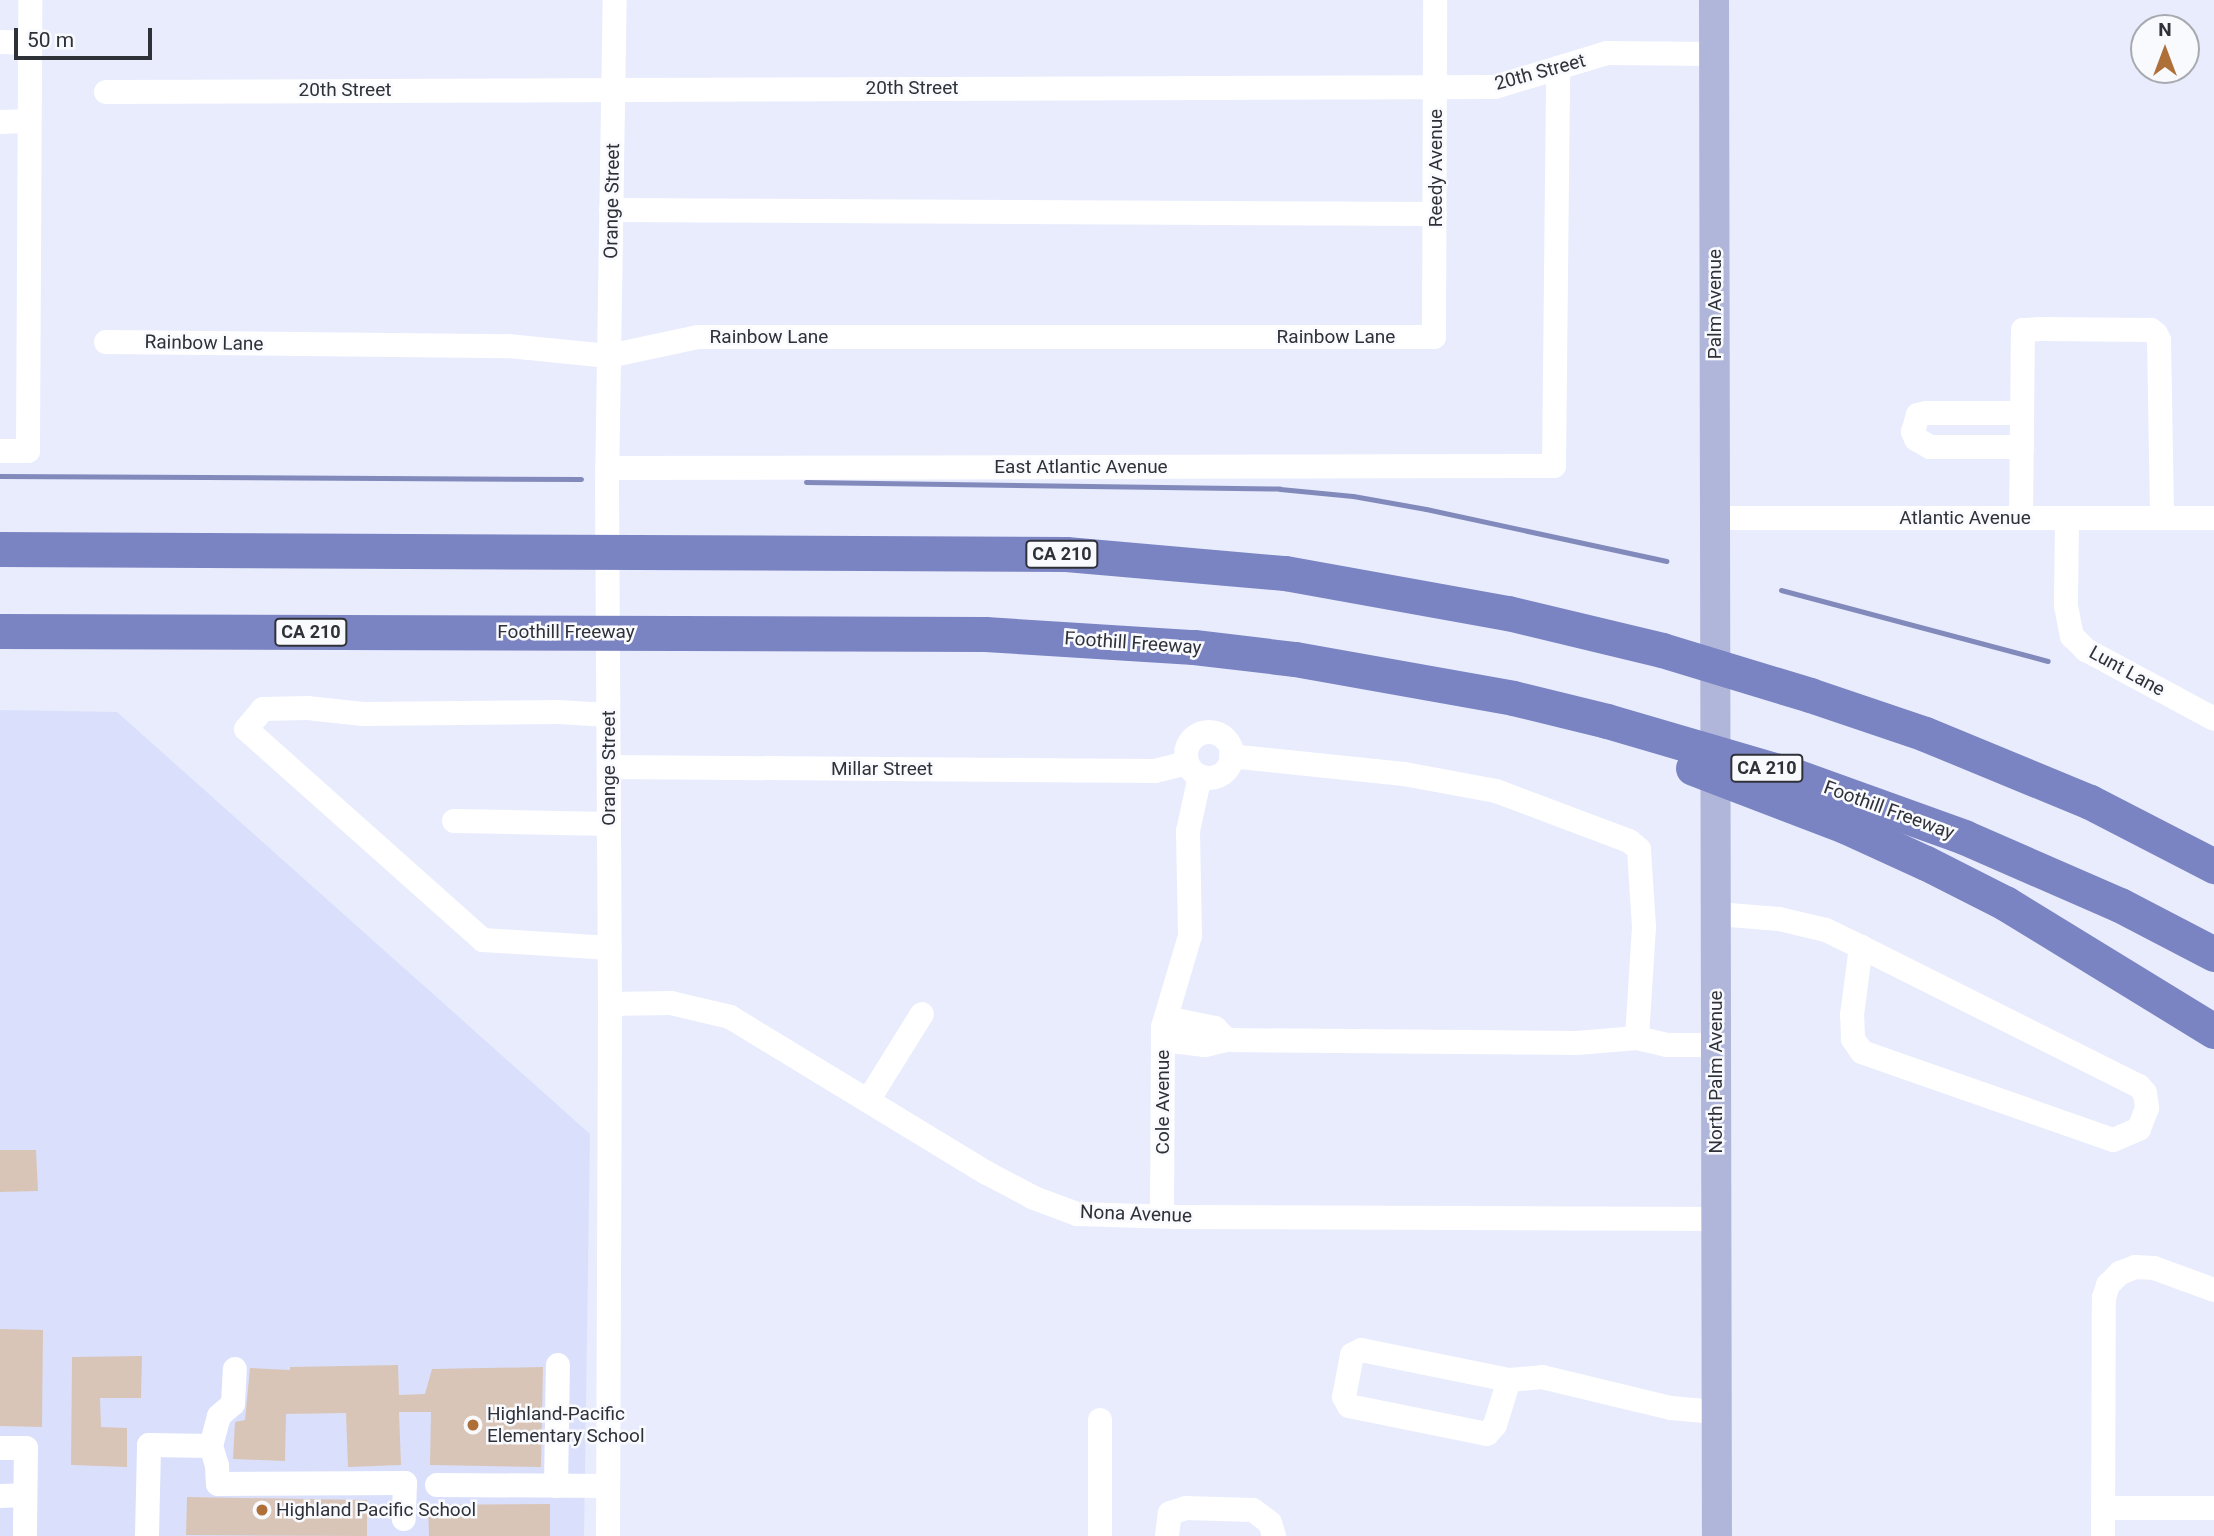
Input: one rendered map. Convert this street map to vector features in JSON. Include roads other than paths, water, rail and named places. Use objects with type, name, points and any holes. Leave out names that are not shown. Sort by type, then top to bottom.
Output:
[{"type":"highway","name":"CA 210","points":[[0,548],[1039,553],[1285,573],[1508,613],[1662,650],[1810,695],[1925,734],[2090,802],[2214,866]]},
{"type":"highway","name":"Foothill Freeway","points":[[0,631],[985,634],[1181,646],[1295,659],[1513,698],[1607,721],[1795,776],[1965,837],[2120,905],[2214,954]]},
{"type":"highway","points":[[1295,659],[1532,719],[1678,762],[1845,826],[2005,903],[2214,1031]]},
{"type":"highway","points":[[2090,802],[2214,854]]},
{"type":"main road","name":"Palm Avenue","points":[[1714,0],[1717,608]]},
{"type":"main road","name":"North Palm Avenue","points":[[1717,608],[1717,1536]]},
{"type":"street","points":[[0,451],[28,451],[30,0]]},
{"type":"street","name":"Orange Street","points":[[608,1536],[610,948],[607,477],[615,0]]},
{"type":"street","name":"Reedy Avenue","points":[[1434,0],[1434,337]]},
{"type":"street","points":[[0,42],[30,43]]},
{"type":"street","name":"20th Street","points":[[106,92],[614,88],[1495,87],[1607,53],[1713,54]]},
{"type":"street","name":"East Atlantic Avenue","points":[[607,477],[1554,466],[1558,68]]},
{"type":"street","points":[[0,122],[29,121]]},
{"type":"street","points":[[611,211],[1435,214]]},
{"type":"street","points":[[2021,518],[2023,330],[2151,330],[2159,340],[2162,518]]},
{"type":"street","name":"Rainbow Lane","points":[[106,342],[508,346],[609,356],[698,337],[1434,337]]},
{"type":"street","points":[[2022,413],[1926,413],[1918,415],[1913,432],[1916,439],[1930,447],[2022,447]]},
{"type":"street","name":"Atlantic Avenue","points":[[1716,518],[2214,518]]},
{"type":"street","name":"Lunt Lane","points":[[2067,518],[2066,606],[2072,636],[2086,650],[2214,719]]},
{"type":"street","points":[[608,715],[558,712],[363,714],[307,708],[263,709],[246,729],[483,940],[610,948]]},
{"type":"street","points":[[1201,733],[1222,736],[1231,755],[1230,763],[1221,774],[1207,778],[1193,770],[1186,749],[1194,737],[1201,733]]},
{"type":"street","points":[[1231,755],[1404,774],[1496,791],[1629,841],[1639,849],[1644,927],[1637,1038]]},
{"type":"street","name":"Millar Street","points":[[609,767],[1193,770]]},
{"type":"street","name":"Cole Avenue","points":[[1162,1216],[1164,1029],[1190,936],[1188,831],[1193,770]]},
{"type":"street","points":[[454,821],[609,824]]},
{"type":"street","points":[[1717,914],[1779,919],[1826,930],[1861,947],[2139,1086],[2145,1093],[2147,1108],[2139,1129],[2113,1140],[1862,1052],[1853,1039],[1852,1015],[1861,947]]},
{"type":"street","name":"Nona Avenue","points":[[610,1004],[671,1003],[730,1017],[988,1173],[1034,1198],[1077,1214],[1716,1219]]},
{"type":"street","points":[[869,1099],[922,1014]]},
{"type":"street","points":[[1164,1029],[1205,1045],[1227,1040],[1577,1043],[1637,1038],[1667,1045],[1716,1045]]},
{"type":"street","points":[[2103,1536],[2104,1297],[2108,1285],[2120,1273],[2135,1267],[2154,1268],[2214,1290]]},
{"type":"street","points":[[1510,1380],[1495,1425],[1487,1434],[1349,1406],[1344,1397],[1352,1356],[1361,1350],[1510,1380],[1542,1377],[1671,1408],[1716,1412]]},
{"type":"street","points":[[556,1486],[558,1365]]},
{"type":"street","points":[[235,1370],[233,1404],[219,1416],[211,1446],[217,1466],[218,1484],[405,1483],[404,1519]]},
{"type":"street","points":[[1100,1420],[1100,1536]]},
{"type":"street","points":[[147,1536],[149,1445],[211,1446]]},
{"type":"street","points":[[0,1448],[26,1448],[25,1536]]},
{"type":"street","points":[[437,1485],[608,1486]]},
{"type":"street","points":[[0,1496],[25,1495]]},
{"type":"street","points":[[1167,1536],[1170,1513],[1186,1508],[1253,1510],[1270,1523],[1274,1536]]},
{"type":"street","points":[[2104,1508],[2214,1508]]},
{"type":"waterway","points":[[0,476],[581,479]]},
{"type":"waterway","points":[[806,482],[1280,489],[1353,496],[1426,509],[1666,561]]},
{"type":"waterway","points":[[1781,590],[2048,661]]},
{"type":"place","name":"Highland-Pacific Elementary School","points":[[473,1425]]},
{"type":"place","name":"Highland Pacific School","points":[[262,1510]]}]
